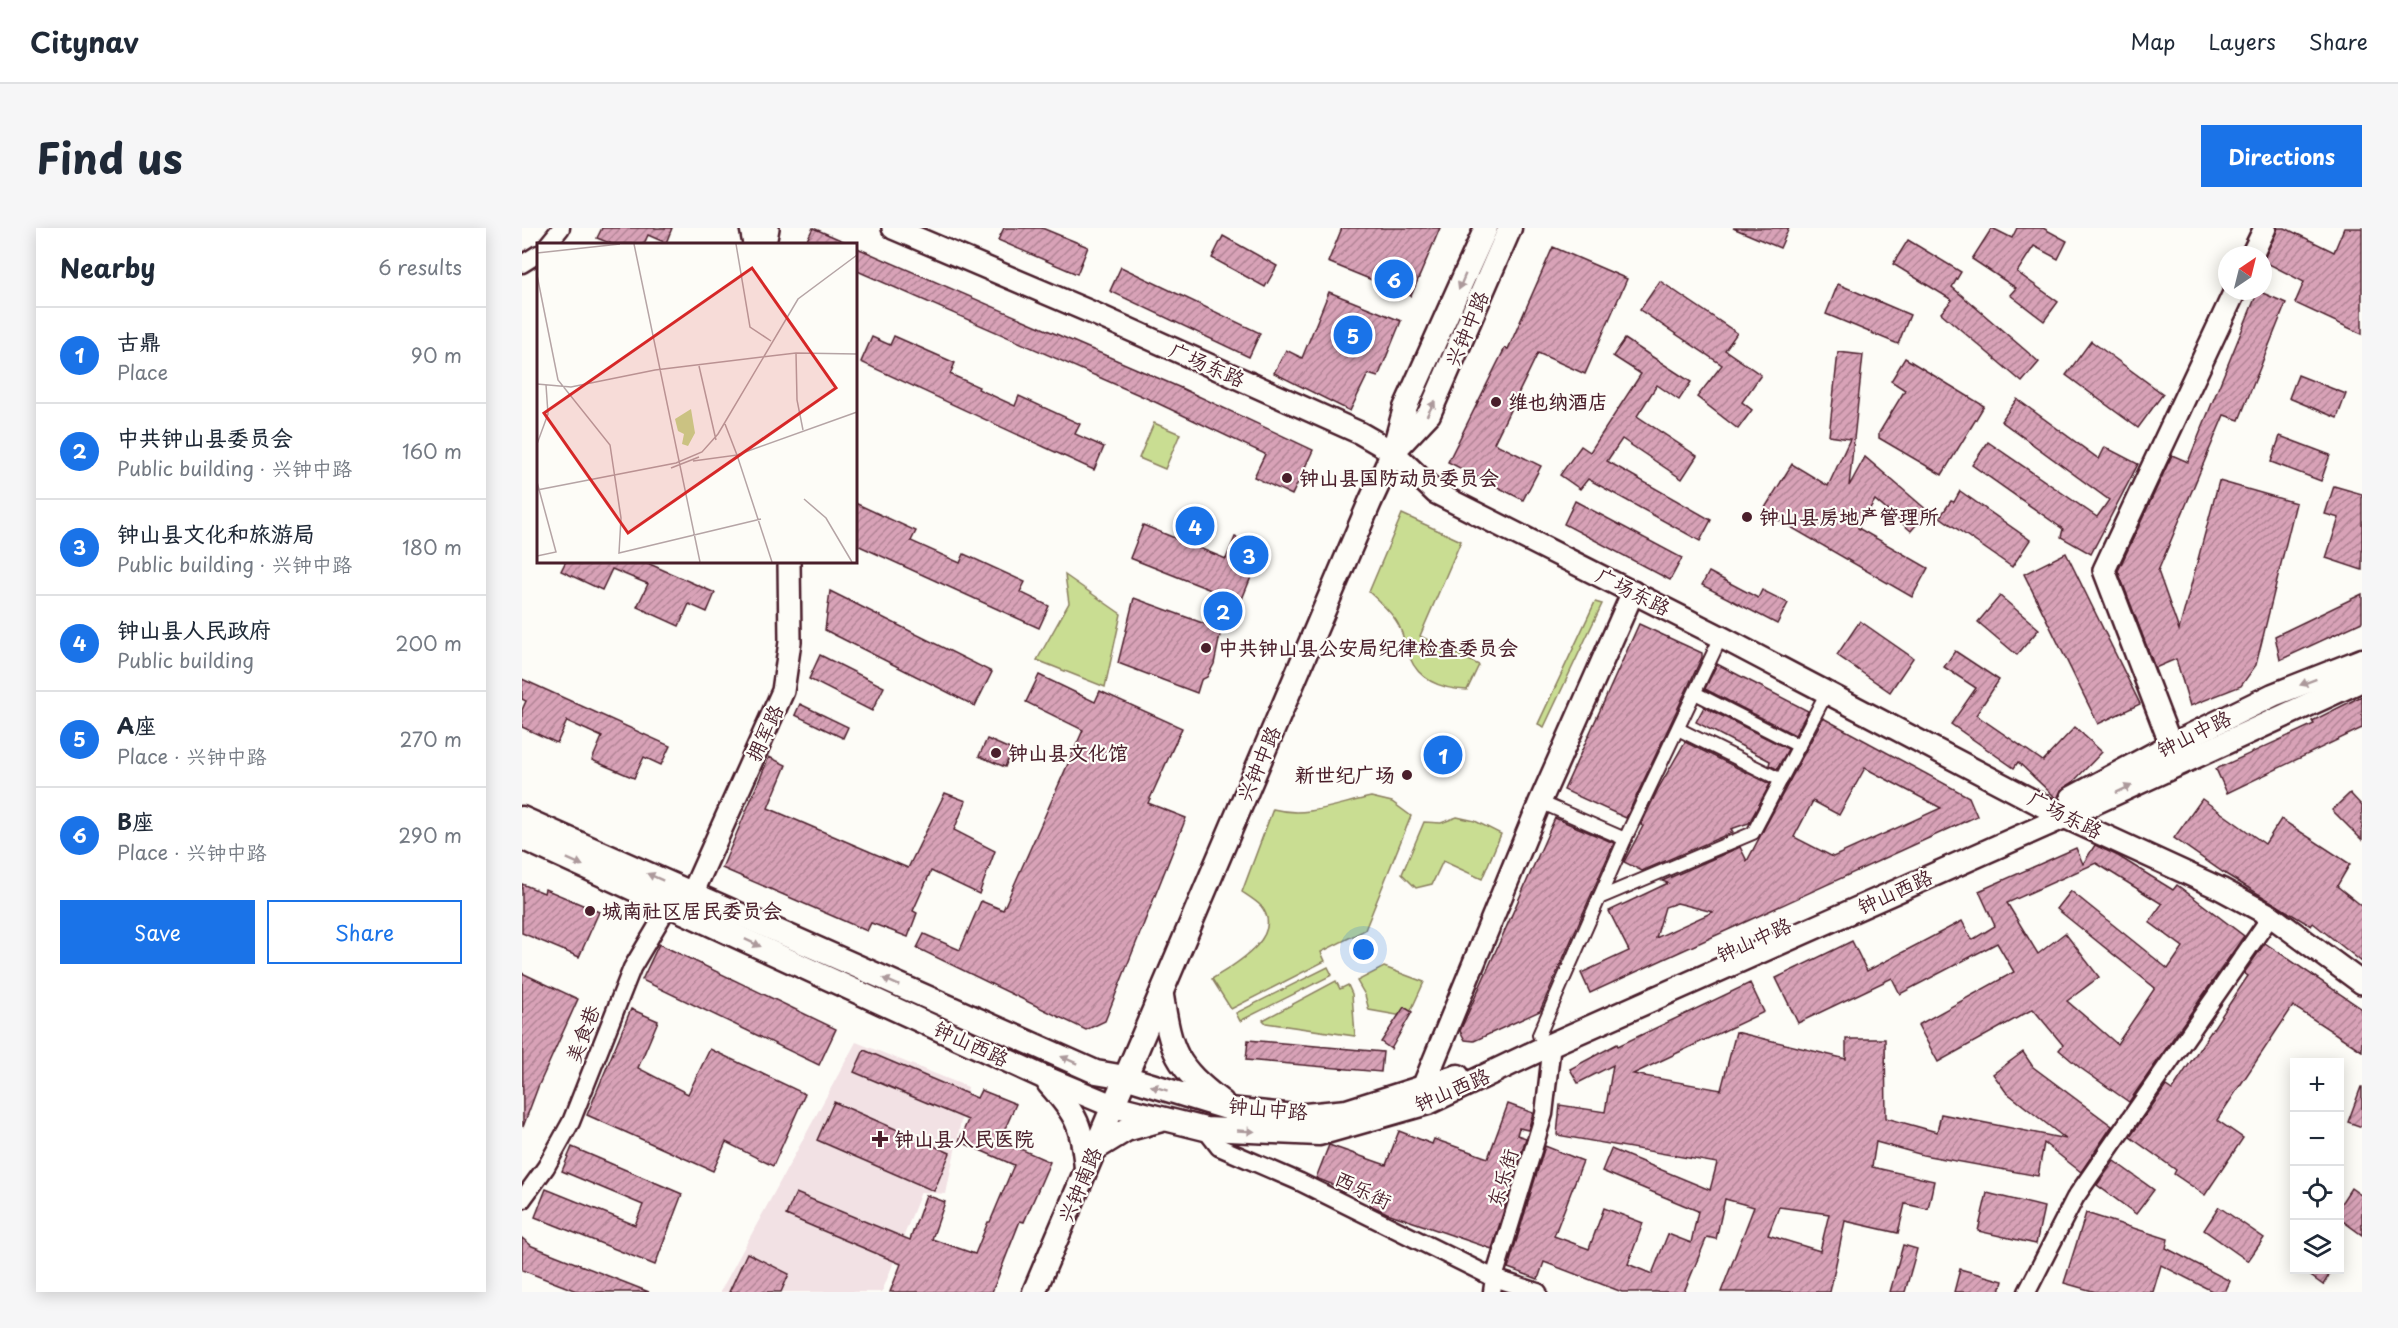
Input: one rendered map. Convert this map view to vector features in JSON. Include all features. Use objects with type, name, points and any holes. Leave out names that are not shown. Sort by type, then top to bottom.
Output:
[{"type":"main road","name":"兴钟中路","points":[[1125,1077],[1393,452],[1405,408],[1486,228]]},
{"type":"main road","name":"兴钟中路","points":[[1393,452],[1430,414],[1510,228]]},
{"type":"main road","name":"钟山中路","points":[[2058,813],[2170,745],[2276,694],[2362,660]]},
{"type":"main road","name":"钟山西路","points":[[522,838],[1041,1076],[1113,1106],[1205,1129],[1319,1134],[1425,1095],[1546,1039],[2362,680]]},
{"type":"main road","name":"钟山西路","points":[[522,818],[1096,1072],[1125,1077]]},
{"type":"main road","points":[[1161,996],[1170,1042],[1180,1062],[1200,1085],[1230,1108]]},
{"type":"main road","points":[[1041,1076],[1072,1109],[1083,1136],[1087,1170]]},
{"type":"main road","name":"钟山中路","points":[[1125,1077],[1230,1108],[1295,1116],[1347,1111],[1425,1095]]},
{"type":"main road","name":"兴钟南路","points":[[1034,1292],[1125,1077]]},
{"type":"main road","points":[[1095,1149],[1126,1130],[1165,1119]]},
{"type":"street","points":[[549,243],[561,228]]},
{"type":"street","points":[[751,228],[754,243]]},
{"type":"street","points":[[765,243],[768,228]]},
{"type":"street","name":"广场东路","points":[[893,228],[1104,318],[1360,434],[1393,452],[1436,493],[1721,637],[2058,813],[2221,889],[2271,916],[2362,982]]},
{"type":"street","points":[[2256,246],[2265,228]]},
{"type":"street","points":[[522,264],[537,255]]},
{"type":"street","points":[[2170,745],[2104,570],[2231,300]]},
{"type":"street","name":"拥军路","points":[[692,894],[783,692],[790,642],[789,562]]},
{"type":"street","points":[[1425,1095],[1540,802],[1632,592]]},
{"type":"street","points":[[1546,1039],[1599,898],[1721,637]]},
{"type":"street","points":[[1599,898],[1754,833],[1827,692]]},
{"type":"street","points":[[1695,693],[1799,746]]},
{"type":"street","points":[[1678,729],[1781,780]]},
{"type":"street","points":[[1540,802],[1625,839]]},
{"type":"street","points":[[670,904],[692,894]]},
{"type":"street","name":"美食巷","points":[[522,1200],[546,1167],[571,1122],[632,968],[670,904]]},
{"type":"street","points":[[2027,1292],[2075,1198],[2271,916]]},
{"type":"street","name":"东乐街","points":[[1493,1285],[1544,1114],[1546,1039]]},
{"type":"street","name":"西乐街","points":[[1205,1129],[1219,1147],[1300,1182],[1493,1285]]},
{"type":"street","points":[[1493,1285],[1538,1292]]},
{"type":"shaded area","name":"钟山县人民医院","points":[[856,1042],[968,1087],[946,1194],[921,1192],[882,1292],[720,1292]]},
{"type":"green space","points":[[1154,423],[1180,434],[1165,469],[1139,458]]},
{"type":"green space","points":[[1402,514],[1461,541],[1420,636],[1479,665],[1467,690],[1441,686],[1420,673],[1410,658],[1398,624],[1386,608],[1369,592]]},
{"type":"green space","points":[[1065,575],[1121,614],[1105,687],[1037,660],[1069,603]]},
{"type":"green space","points":[[1595,602],[1602,604],[1544,727],[1538,724]]},
{"type":"green space","points":[[1371,797],[1392,802],[1411,816],[1365,930],[1321,952],[1325,961],[1231,1009],[1212,979],[1253,949],[1267,929],[1267,918],[1261,906],[1242,892],[1273,809],[1310,811]]},
{"type":"green space","points":[[1457,817],[1475,821],[1501,834],[1482,879],[1443,861],[1432,884],[1416,888],[1402,874],[1424,822],[1441,823]]},
{"type":"green space","points":[[1328,967],[1332,975],[1240,1021],[1236,1013]]},
{"type":"green space","points":[[1384,967],[1424,982],[1408,1017],[1369,1010],[1365,995],[1357,981]]},
{"type":"green space","points":[[1336,981],[1340,989],[1348,985],[1352,994],[1355,1036],[1266,1023],[1263,1020]]},
{"type":"building","points":[[602,228],[672,228],[666,243],[648,235],[644,243],[610,243],[597,238]]},
{"type":"building","points":[[813,228],[848,243],[806,243]]},
{"type":"building","points":[[1004,228],[1042,228],[1088,247],[1077,274],[998,240]]},
{"type":"building","points":[[1342,228],[1440,228],[1411,296],[1328,262]]},
{"type":"building","points":[[1733,228],[1789,228],[1780,248]]},
{"type":"building","points":[[1992,228],[2012,238],[2017,228],[2043,228],[2067,241],[2058,259],[2034,246],[2017,272],[2058,302],[2044,321],[2010,295],[2016,288],[1972,259]]},
{"type":"building","points":[[2278,228],[2285,228],[2334,252],[2344,228],[2362,228],[2362,334],[2295,303],[2304,282],[2272,266],[2272,246],[2270,246]]},
{"type":"building","points":[[1223,236],[1277,266],[1265,287],[1212,258]]},
{"type":"building","points":[[1908,240],[1961,272],[1952,287],[2039,362],[2022,382],[1941,313],[1952,300],[1893,264]]},
{"type":"building","points":[[856,247],[1181,388],[1313,450],[1292,495],[1254,477],[1265,454],[1153,401],[856,270]]},
{"type":"building","points":[[1553,247],[1627,279],[1585,374],[1538,353],[1494,443],[1541,466],[1523,500],[1448,462],[1505,348],[1508,349]]},
{"type":"building","points":[[1121,267],[1260,333],[1249,357],[1110,291]]},
{"type":"building","points":[[1660,281],[1737,333],[1725,350],[1761,375],[1742,402],[1752,410],[1738,429],[1697,397],[1722,365],[1640,310]]},
{"type":"building","points":[[1838,284],[1910,315],[1898,344],[1826,314]]},
{"type":"building","points":[[1329,292],[1401,321],[1378,377],[1368,374],[1350,411],[1274,373],[1286,350],[1302,358]]},
{"type":"building","points":[[2272,297],[2286,303],[2239,420],[2224,415],[2158,571],[2179,630],[2219,481],[2296,503],[2256,665],[2241,686],[2190,706],[2176,659],[2155,668],[2118,571],[2172,455],[2188,462],[2254,300],[2272,300]]},
{"type":"building","points":[[894,336],[955,363],[950,374],[979,387],[978,389],[1015,406],[1019,396],[1080,424],[1075,434],[1104,447],[1094,470],[861,362],[872,337],[890,345]]},
{"type":"building","points":[[1625,339],[1691,382],[1679,400],[1657,385],[1637,416],[1697,456],[1682,479],[1622,439],[1607,461],[1711,520],[1700,541],[1588,479],[1580,489],[1560,475],[1581,446],[1590,452],[1641,374],[1613,356]]},
{"type":"building","points":[[2091,341],[2163,394],[2138,428],[2066,375]]},
{"type":"building","points":[[1838,352],[1863,355],[1849,486],[1865,457],[1928,511],[1911,531],[1875,500],[1858,528],[1928,568],[1912,597],[1763,511],[1792,464],[1828,486],[1850,439],[1829,436]]},
{"type":"building","points":[[1905,358],[1984,406],[1942,475],[1879,438],[1879,433],[1905,390],[1891,381]]},
{"type":"building","points":[[2298,375],[2346,394],[2337,418],[2289,398]]},
{"type":"building","points":[[2017,399],[2099,459],[2105,447],[2138,464],[2091,554],[2061,537],[2063,529],[1972,465],[1988,442],[2097,517],[2109,500],[2001,421]]},
{"type":"building","points":[[2280,436],[2330,455],[2321,481],[2271,462]]},
{"type":"building","points":[[2334,486],[2362,494],[2362,570],[2326,558],[2339,518],[2325,514]]},
{"type":"building","points":[[1960,491],[2030,540],[2012,567],[1940,517],[1951,501],[1954,502]]},
{"type":"building","points":[[1575,501],[1682,558],[1670,580],[1564,524]]},
{"type":"building","points":[[856,503],[916,531],[911,541],[960,563],[964,554],[1025,582],[1020,592],[1049,606],[1039,628],[856,544]]},
{"type":"building","points":[[1143,525],[1226,559],[1235,537],[1263,548],[1228,633],[1221,630],[1214,664],[1207,677],[1201,680],[1197,693],[1118,663],[1134,598],[1208,625],[1221,594],[1130,558]]},
{"type":"building","points":[[2066,553],[2140,704],[2098,724],[2024,574]]},
{"type":"building","points":[[566,562],[645,562],[715,593],[707,612],[689,604],[679,626],[637,607],[648,584],[612,569],[602,590],[561,571]]},
{"type":"building","points":[[1709,572],[1758,598],[1762,590],[1788,603],[1777,624],[1702,585]]},
{"type":"building","points":[[830,591],[992,672],[975,706],[825,630]]},
{"type":"building","points":[[2362,594],[2362,622],[2280,660],[2275,636]]},
{"type":"building","points":[[2000,596],[2039,629],[2017,655],[1978,622]]},
{"type":"building","points":[[1860,621],[1913,658],[1890,692],[1837,655]]},
{"type":"building","points":[[1639,624],[1702,653],[1702,657],[1626,818],[1564,790]]},
{"type":"building","points":[[1955,651],[1999,680],[1976,715],[2043,761],[2075,727],[2102,752],[2073,782],[2061,790],[2057,799],[2018,762],[2014,768],[1951,724],[1976,688],[1944,667]]},
{"type":"building","points":[[820,655],[884,687],[872,711],[809,679]]},
{"type":"building","points":[[1717,664],[1808,711],[1795,735],[1705,689]]},
{"type":"building","points":[[1039,675],[1095,702],[1100,691],[1182,728],[1148,803],[1186,818],[1105,1021],[1086,1030],[917,948],[924,934],[960,950],[981,901],[1003,910],[1083,730],[1026,702]]},
{"type":"building","points":[[522,679],[670,746],[661,765],[644,757],[634,778],[592,760],[602,737],[567,721],[557,743],[522,727],[522,710],[526,701],[522,699]]},
{"type":"building","points":[[2362,696],[2362,728],[2227,793],[2216,769],[2314,724],[2312,721]]},
{"type":"building","points":[[800,704],[848,727],[843,738],[795,715]]},
{"type":"building","points":[[1704,707],[1788,749],[1777,769],[1769,765],[1770,761],[1696,722]]},
{"type":"building","points":[[1823,718],[1969,797],[1977,816],[1590,993],[1581,973],[1629,951],[1609,911],[1668,883],[1662,881],[1740,847],[1747,861]],"holes":[[[1865,768],[1941,808],[1833,857],[1794,837],[1813,801],[1839,815]],[[1677,903],[1713,912],[1656,938],[1665,907]]]},
{"type":"building","name":"钟山县文化馆","points":[[987,739],[1012,750],[1005,767],[979,756]]},
{"type":"building","points":[[1685,742],[1770,784],[1749,823],[1731,829],[1733,832],[1642,871],[1624,862],[1643,826],[1641,825],[1658,789]]},
{"type":"building","points":[[769,757],[786,765],[768,808],[908,868],[945,793],[966,801],[954,830],[995,851],[979,894],[931,871],[913,911],[917,913],[908,937],[871,923],[867,931],[722,868]]},
{"type":"building","points":[[2350,793],[2362,806],[2362,840],[2332,810]]},
{"type":"building","points":[[2202,799],[2265,844],[2281,819],[2350,864],[2337,886],[2362,906],[2362,962],[2313,923],[2311,926],[2224,873],[2174,838]]},
{"type":"building","points":[[1555,818],[1614,843],[1540,1011],[1474,1041],[1465,1040],[1460,1031]]},
{"type":"building","points":[[2095,845],[2118,856],[2173,890],[2177,885],[2244,936],[2129,1102],[2059,1050],[2063,1045],[2033,1009],[1938,1062],[1918,1025],[2014,972],[1997,943],[1900,994],[1892,978],[1798,1023],[1776,978],[1852,941],[1867,971],[1962,921],[1972,940],[1995,926],[1979,891],[2076,848],[2083,864]],"holes":[[[2096,863],[2162,904],[2149,922],[2183,947],[2168,969],[2071,891],[2057,909],[2155,988],[2117,1044],[2067,1001],[2099,977],[2065,933],[2038,954],[2007,903]]]},
{"type":"building","points":[[522,884],[544,893],[545,889],[599,912],[579,957],[522,933]]},
{"type":"building","points":[[2265,943],[2362,1009],[2362,1051],[2293,1006],[2217,1120],[2243,1138],[2205,1195],[2174,1174],[2176,1170],[2130,1137],[2166,1086],[2172,1090],[2248,976],[2244,973]]},
{"type":"building","points":[[659,944],[836,1029],[819,1065],[642,980]]},
{"type":"building","points":[[522,973],[578,999],[538,1087],[523,1127]]},
{"type":"building","points":[[1750,983],[1764,1012],[1633,1074],[1721,1090],[1736,1032],[1846,1059],[1846,1039],[1885,1039],[1886,1118],[1937,1132],[1941,1114],[2066,1139],[2006,1092],[1993,1074],[2023,1052],[2033,1067],[2112,1126],[2081,1172],[2044,1143],[2038,1176],[1923,1155],[1876,1142],[1872,1167],[1934,1181],[1928,1209],[1905,1204],[1898,1233],[1845,1221],[1830,1292],[1721,1292],[1754,1207],[1725,1199],[1716,1239],[1707,1237],[1684,1292],[1622,1292],[1544,1262],[1538,1279],[1508,1268],[1545,1146],[1583,1161],[1554,1236],[1589,1249],[1604,1208],[1643,1223],[1628,1264],[1652,1274],[1668,1234],[1691,1243],[1698,1211],[1602,1171],[1611,1149],[1710,1190],[1717,1163],[1557,1135],[1560,1105],[1605,1112],[1613,1065],[1578,1083],[1570,1069],[1617,1044],[1618,1046]],"holes":[[[1779,1207],[1829,1214],[1820,1251],[1768,1235]]]},
{"type":"building","points":[[1404,1007],[1412,1012],[1391,1049],[1381,1042]]},
{"type":"building","points":[[631,1009],[658,1021],[638,1068],[688,1094],[710,1049],[805,1094],[773,1166],[726,1142],[713,1171],[587,1115]]},
{"type":"building","points":[[1248,1040],[1383,1052],[1381,1072],[1246,1060]]},
{"type":"building","points":[[864,1050],[977,1098],[981,1090],[1016,1104],[1000,1140],[1050,1162],[1024,1222],[1020,1221],[992,1292],[890,1292],[901,1264],[786,1215],[796,1193],[910,1240],[926,1195],[945,1202],[932,1239],[975,1254],[1014,1165],[959,1141],[968,1120],[854,1072]]},
{"type":"building","points":[[2362,1087],[2362,1127],[2348,1122]]},
{"type":"building","points":[[834,1102],[950,1153],[934,1191],[817,1140]]},
{"type":"building","points":[[1508,1104],[1533,1113],[1528,1130],[1519,1128],[1517,1135],[1526,1138],[1492,1249],[1387,1213],[1370,1205],[1372,1200],[1316,1178],[1329,1145],[1386,1165],[1399,1131],[1432,1144],[1434,1139],[1488,1158]]},
{"type":"building","points":[[572,1147],[682,1194],[655,1265],[535,1217],[546,1189],[635,1225],[643,1205],[562,1171]]},
{"type":"building","points":[[2114,1161],[2154,1190],[2136,1214],[2097,1185]]},
{"type":"building","points":[[2351,1188],[2362,1196],[2362,1235],[2344,1222],[2344,1199]]},
{"type":"building","points":[[1987,1193],[2044,1207],[2036,1244],[1978,1231]]},
{"type":"building","points":[[2219,1207],[2264,1238],[2248,1261],[2204,1230]]},
{"type":"building","points":[[2086,1213],[2168,1239],[2166,1248],[2230,1281],[2225,1292],[2214,1292],[2161,1265],[2153,1292],[2096,1292],[2064,1283]]},
{"type":"building","points":[[522,1238],[532,1246],[649,1292],[579,1292],[522,1270]]},
{"type":"building","points":[[1903,1245],[1917,1249],[1905,1292],[1890,1292]]},
{"type":"building","points":[[747,1253],[789,1274],[781,1292],[729,1292]]},
{"type":"building","points":[[1960,1269],[2003,1281],[2000,1292],[1954,1292]]},
{"type":"building","points":[[2308,1274],[2330,1274],[2323,1285]]},
{"type":"place","name":"B座","points":[[1394,279]]},
{"type":"place","name":"A座","points":[[1353,335]]},
{"type":"place","name":"维也纳酒店","points":[[1496,402]]},
{"type":"place","name":"钟山县国防动员委员会","points":[[1287,478]]},
{"type":"place","name":"钟山县房地产管理所","points":[[1747,517]]},
{"type":"place","name":"钟山县人民政府","points":[[1195,526]]},
{"type":"place","name":"钟山县文化和旅游局","points":[[1249,555]]},
{"type":"place","name":"中共钟山县委员会","points":[[1223,611]]},
{"type":"place","name":"中共钟山县公安局纪律检查委员会","points":[[1206,648]]},
{"type":"place","name":"钟山县文化馆","points":[[996,753]]},
{"type":"place","name":"古鼎","points":[[1443,755]]},
{"type":"place","name":"新世纪广场","points":[[1407,775]]},
{"type":"place","name":"城南社区居民委员会","points":[[590,911]]},
{"type":"place","name":"钟山县人民医院","points":[[880,1139]]}]
